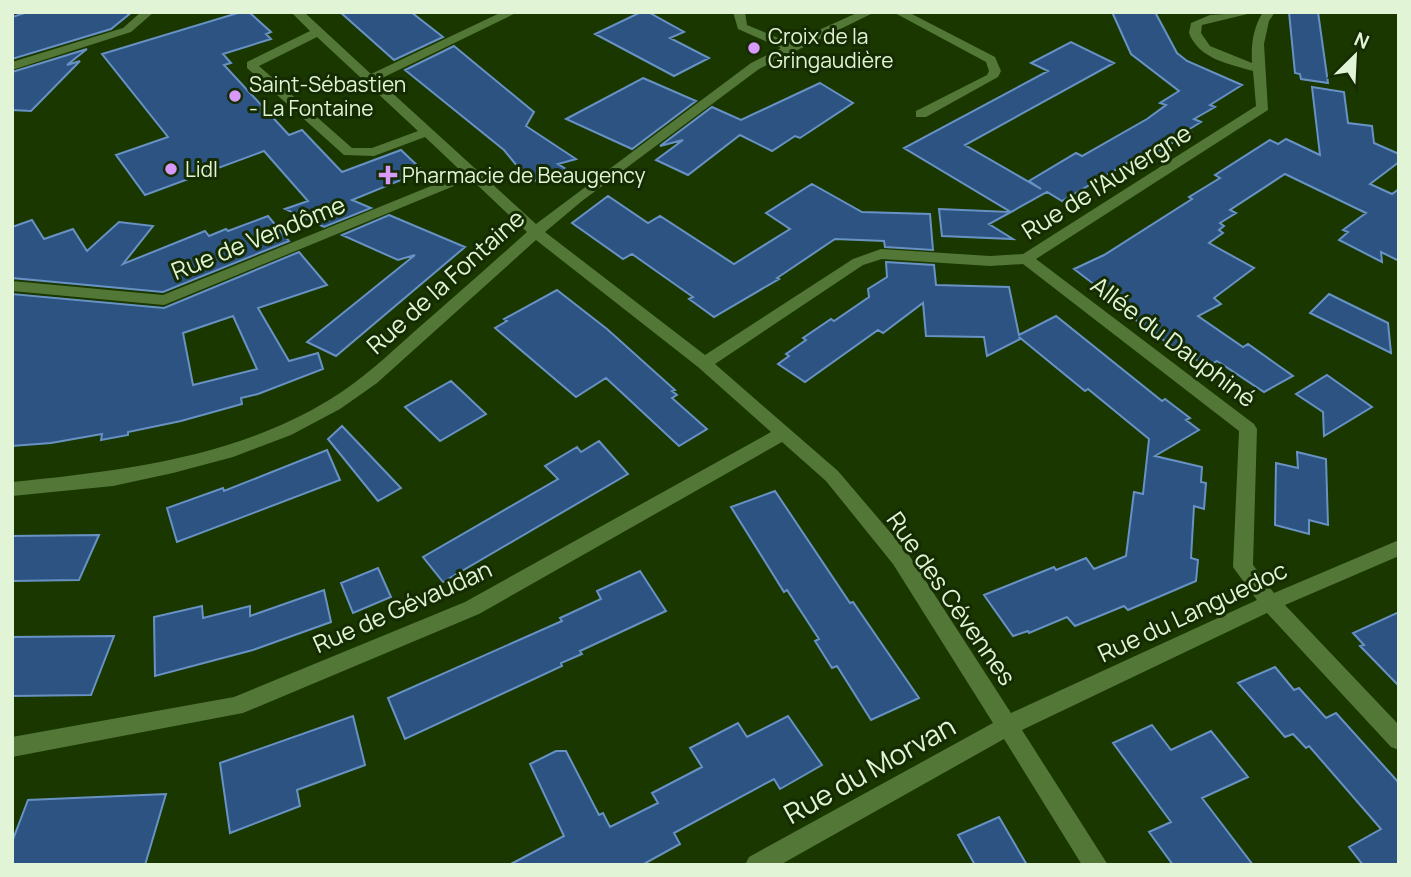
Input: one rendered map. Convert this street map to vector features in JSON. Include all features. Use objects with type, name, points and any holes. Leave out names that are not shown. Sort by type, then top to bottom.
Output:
[{"type":"street","points":[[12,65],[127,30],[148,12]]},
{"type":"street","name":"Rue des Cévennes","points":[[297,12],[536,232],[704,363],[832,477],[900,558],[1096,865]]},
{"type":"street","points":[[370,79],[512,12]]},
{"type":"street","points":[[738,12],[742,27],[789,47]]},
{"type":"street","name":"Rue de la Fontaine","points":[[12,489],[113,479],[227,452],[285,430],[334,405],[371,379],[536,232],[755,66],[789,47],[869,12]]},
{"type":"street","points":[[899,12],[991,60],[996,71],[992,77],[921,114]]},
{"type":"street","points":[[1250,12],[1210,18],[1198,23],[1194,31],[1195,39],[1202,47],[1224,58],[1261,69]]},
{"type":"street","name":"Rue de l'Auvergne","points":[[704,363],[858,262],[881,254],[990,261],[1026,258],[1251,118],[1263,107],[1258,33],[1263,18],[1269,12]]},
{"type":"street","points":[[317,32],[251,65],[349,152],[374,152],[427,132]]},
{"type":"street","name":"Rue de Vendôme","points":[[12,286],[164,300],[472,174]]},
{"type":"street","name":"Allée du Dauphiné","points":[[1026,258],[1248,429],[1243,567],[1270,603]]},
{"type":"street","name":"Rue de Gévaudan","points":[[12,747],[235,706],[472,608],[783,433]]},
{"type":"street","name":"Rue du Languedoc","points":[[1009,725],[1270,603],[1399,548]]},
{"type":"street","points":[[1270,603],[1399,740]]},
{"type":"street","name":"Rue du Morvan","points":[[757,865],[1009,725]]},
{"type":"building","points":[[28,12],[132,12],[111,29],[12,59],[12,17]]},
{"type":"building","points":[[241,12],[249,12],[271,32],[266,34],[271,39],[223,54],[231,63],[224,65],[289,135],[302,130],[342,172],[401,150],[423,171],[352,200],[371,208],[324,227],[285,209],[308,201],[264,151],[145,195],[116,155],[168,137],[102,54]]},
{"type":"building","points":[[340,12],[411,12],[443,37],[394,60]]},
{"type":"building","points":[[641,12],[648,12],[684,32],[670,38],[709,58],[674,76],[595,34]]},
{"type":"building","points":[[1112,12],[1155,12],[1177,53],[1187,61],[1242,85],[1210,105],[1215,107],[1194,119],[1201,122],[1188,130],[1191,132],[1135,165],[1129,162],[1062,201],[1047,192],[1011,212],[904,148],[1048,71],[1031,63],[1071,42],[1114,63],[965,145],[1041,189],[1029,181],[1076,153],[1082,156],[1147,119],[1166,105],[1160,103],[1179,91],[1131,54]]},
{"type":"building","points":[[1289,12],[1318,12],[1328,83],[1301,79],[1300,74],[1295,73]]},
{"type":"building","points":[[454,46],[534,112],[526,126],[576,159],[558,164],[569,171],[530,182],[504,150],[405,70]]},
{"type":"building","points":[[87,49],[67,65],[80,61],[31,111],[12,110],[12,72]]},
{"type":"building","points":[[643,78],[696,101],[632,149],[566,119]]},
{"type":"building","points":[[820,83],[853,103],[800,138],[795,136],[772,151],[740,135],[688,175],[656,160],[683,140],[660,146],[712,107],[741,120]]},
{"type":"building","points":[[1312,87],[1344,92],[1348,123],[1372,126],[1374,143],[1399,154],[1399,162],[1370,184],[1392,194],[1399,189],[1399,261],[1381,252],[1382,262],[1339,240],[1348,232],[1343,230],[1366,213],[1285,174],[1230,210],[1236,213],[1220,223],[1224,226],[1219,230],[1223,233],[1209,243],[1254,268],[1214,298],[1221,304],[1198,316],[1243,347],[1248,344],[1293,376],[1264,392],[1217,361],[1206,367],[1194,358],[1191,360],[1104,297],[1108,295],[1074,269],[1104,255],[1192,199],[1189,197],[1220,178],[1215,175],[1270,140],[1278,144],[1286,139],[1320,155]]},
{"type":"building","points":[[812,184],[862,212],[930,214],[933,250],[885,247],[884,241],[835,239],[777,278],[779,279],[714,317],[689,299],[693,297],[632,254],[623,259],[572,223],[608,196],[648,223],[660,216],[734,264],[790,229],[766,213]]},
{"type":"building","points":[[939,209],[1011,212],[989,224],[1013,239],[942,236]]},
{"type":"building","points":[[389,215],[465,247],[336,356],[307,342],[415,255],[398,260],[342,235]]},
{"type":"building","points":[[268,216],[289,241],[163,292],[12,278],[12,227],[32,220],[44,239],[73,229],[87,251],[119,222],[153,226],[123,264],[205,231],[209,236]]},
{"type":"building","points":[[299,252],[327,285],[258,308],[289,361],[318,353],[323,369],[241,398],[242,404],[128,432],[128,435],[101,440],[102,434],[51,443],[12,446],[12,294],[164,308]],"holes":[[[233,316],[257,369],[193,385],[183,333]]]},
{"type":"building","points":[[886,262],[934,265],[936,285],[1009,287],[1019,335],[1056,316],[1162,401],[1165,399],[1190,418],[1186,420],[1199,430],[1155,456],[1202,467],[1201,482],[1206,483],[1204,509],[1194,506],[1191,558],[1198,560],[1196,581],[1128,610],[1124,606],[1075,626],[1067,617],[1029,633],[1028,631],[1013,636],[984,595],[1054,567],[1056,570],[1086,558],[1094,569],[1126,556],[1134,492],[1143,494],[1149,439],[1019,337],[1020,339],[987,356],[984,337],[926,336],[923,303],[883,333],[878,330],[805,382],[778,364],[789,356],[786,354],[806,340],[803,338],[869,297],[868,289],[887,277]]},
{"type":"building","points":[[557,290],[607,329],[675,390],[672,391],[677,395],[672,398],[707,429],[679,446],[606,378],[576,397],[495,328],[507,321],[504,319]]},
{"type":"building","points":[[1329,294],[1388,323],[1391,353],[1310,313]]},
{"type":"building","points":[[1327,375],[1372,407],[1324,436],[1323,412],[1296,394]]},
{"type":"building","points":[[451,381],[486,414],[440,441],[405,407]]},
{"type":"building","points":[[342,426],[401,488],[378,501],[328,439]]},
{"type":"building","points":[[599,441],[628,474],[443,582],[423,557],[558,479],[545,466],[577,447],[581,452]]},
{"type":"building","points":[[327,450],[340,480],[177,542],[167,508],[223,488],[224,491]]},
{"type":"building","points":[[1297,452],[1326,459],[1328,525],[1309,520],[1309,534],[1275,525],[1276,463],[1298,468]]},
{"type":"building","points":[[775,491],[850,603],[853,602],[919,698],[871,720],[837,666],[832,668],[815,641],[819,639],[787,590],[784,592],[731,507]]},
{"type":"building","points":[[99,535],[79,580],[12,581],[12,536]]},
{"type":"building","points":[[378,568],[391,597],[353,613],[341,583]]},
{"type":"building","points":[[640,571],[666,611],[580,651],[582,654],[561,663],[562,666],[405,739],[388,698],[562,621],[560,618],[601,599],[597,591]]},
{"type":"building","points":[[324,590],[331,622],[253,650],[155,676],[154,617],[202,606],[203,618],[250,606],[250,616]]},
{"type":"building","points":[[1399,612],[1399,686],[1360,646],[1364,645],[1353,633]]},
{"type":"building","points":[[114,636],[91,695],[12,696],[12,637]]},
{"type":"building","points":[[1275,667],[1294,690],[1299,688],[1326,718],[1336,713],[1399,783],[1399,865],[1363,865],[1349,847],[1381,829],[1309,746],[1306,748],[1293,734],[1285,737],[1238,683]]},
{"type":"building","points":[[353,716],[365,765],[297,790],[300,806],[230,833],[220,763]]},
{"type":"building","points":[[788,716],[822,765],[780,789],[774,779],[674,833],[680,844],[642,865],[509,865],[564,836],[530,764],[556,751],[566,751],[599,815],[603,813],[610,827],[658,803],[652,793],[702,767],[690,748],[738,723],[747,737]]},
{"type":"building","points":[[1152,725],[1171,750],[1211,731],[1248,777],[1202,798],[1253,865],[1173,865],[1149,832],[1171,822],[1113,743]]},
{"type":"building","points":[[166,794],[145,865],[12,865],[12,842],[28,800]]},
{"type":"building","points":[[999,817],[1027,865],[975,865],[958,835]]},
{"type":"place","name":"Croix de la Gringaudière","points":[[754,48]]},
{"type":"place","name":"Saint-Sébastien - La Fontaine","points":[[235,96]]},
{"type":"place","name":"Lidl","points":[[171,169]]},
{"type":"place","name":"Pharmacie de Beaugency","points":[[388,175]]}]
